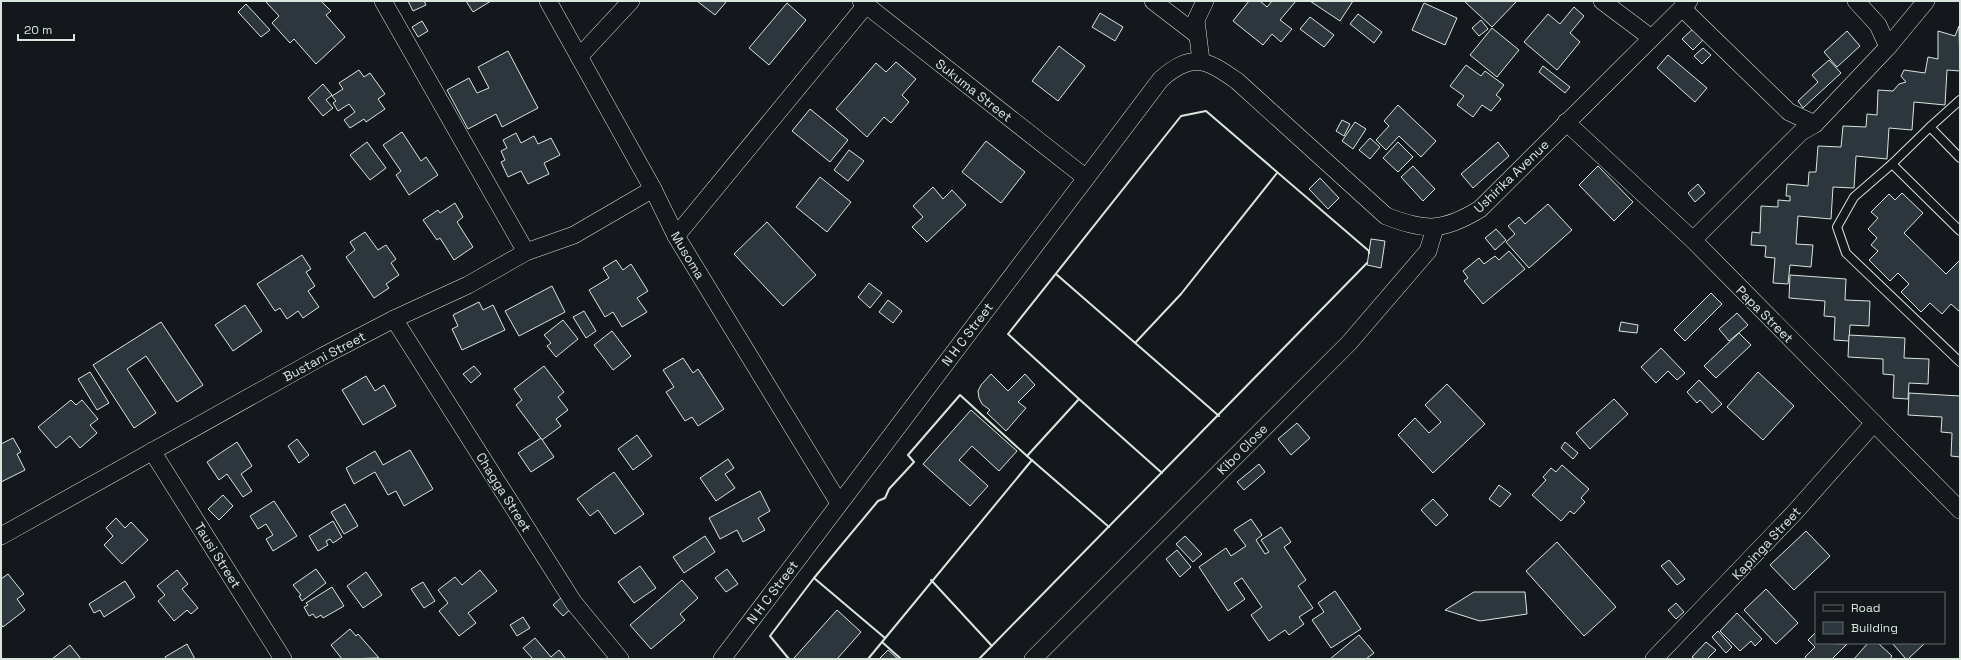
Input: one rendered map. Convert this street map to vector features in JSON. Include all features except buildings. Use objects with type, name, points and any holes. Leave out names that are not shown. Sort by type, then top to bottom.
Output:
[{"type":"street","points":[[383,1],[526,252]]},
{"type":"street","name":"Musoma","points":[[548,1],[653,189],[676,236],[839,503]]},
{"type":"street","points":[[579,57],[631,1]]},
{"type":"street","points":[[1153,1],[1196,34]]},
{"type":"street","points":[[1201,62],[1196,34],[1196,20],[1205,1]]},
{"type":"street","points":[[1602,1],[1650,37]]},
{"type":"street","points":[[1856,1],[1878,25],[1888,47]]},
{"type":"street","points":[[1693,240],[1800,132],[1815,124],[1888,47],[1926,1]]},
{"type":"street","points":[[676,236],[864,3]]},
{"type":"street","name":"Sukuma Street","points":[[864,3],[1086,178]]},
{"type":"street","points":[[1685,4],[1789,112],[1815,124]]},
{"type":"street","name":"Ushirika Avenue","points":[[1237,81],[1386,216],[1410,226],[1435,228],[1459,222],[1480,209],[1650,37],[1685,4]]},
{"type":"street","name":"N H C Street","points":[[722,659],[1161,79],[1173,69],[1184,63],[1201,62],[1215,65],[1237,81]]},
{"type":"street","name":"Papa Street","points":[[1566,122],[1693,240],[1960,510]]},
{"type":"street","name":"Bustani Street","points":[[1,536],[321,357],[468,285],[526,252],[574,235],[653,189]]},
{"type":"street","name":"Kibo Close","points":[[1033,659],[1349,343],[1428,251],[1435,228]]},
{"type":"street","name":"Chagga Street","points":[[394,320],[574,602],[620,659]]},
{"type":"street","name":"Kapinga Street","points":[[1654,659],[1790,518],[1874,423]]},
{"type":"street","name":"Tausi Street","points":[[152,451],[283,659]]},
{"type":"lane","points":[[1960,100],[1892,164],[1854,197],[1837,228],[1846,253],[1960,362]]},
{"type":"lane","points":[[1930,127],[1960,158]]},
{"type":"lane","points":[[1892,164],[1960,230]]},
{"type":"wall","points":[[789,659],[770,636],[814,578],[878,501],[885,498],[889,489],[914,462],[908,455],[960,395],[1027,456],[1079,399],[1008,334],[1181,116],[1206,111],[1369,251],[1369,253]]},
{"type":"wall","points":[[1136,342],[1181,294],[1277,173]]},
{"type":"wall","points":[[979,659],[1367,263]]},
{"type":"wall","points":[[1056,274],[1219,416]]},
{"type":"wall","points":[[1079,399],[1162,473]]},
{"type":"wall","points":[[1027,456],[1109,527]]},
{"type":"wall","points":[[868,659],[1032,460]]},
{"type":"wall","points":[[814,578],[885,638]]},
{"type":"wall","points":[[931,580],[992,646]]},
{"type":"wall","points":[[882,642],[901,659]]}]
